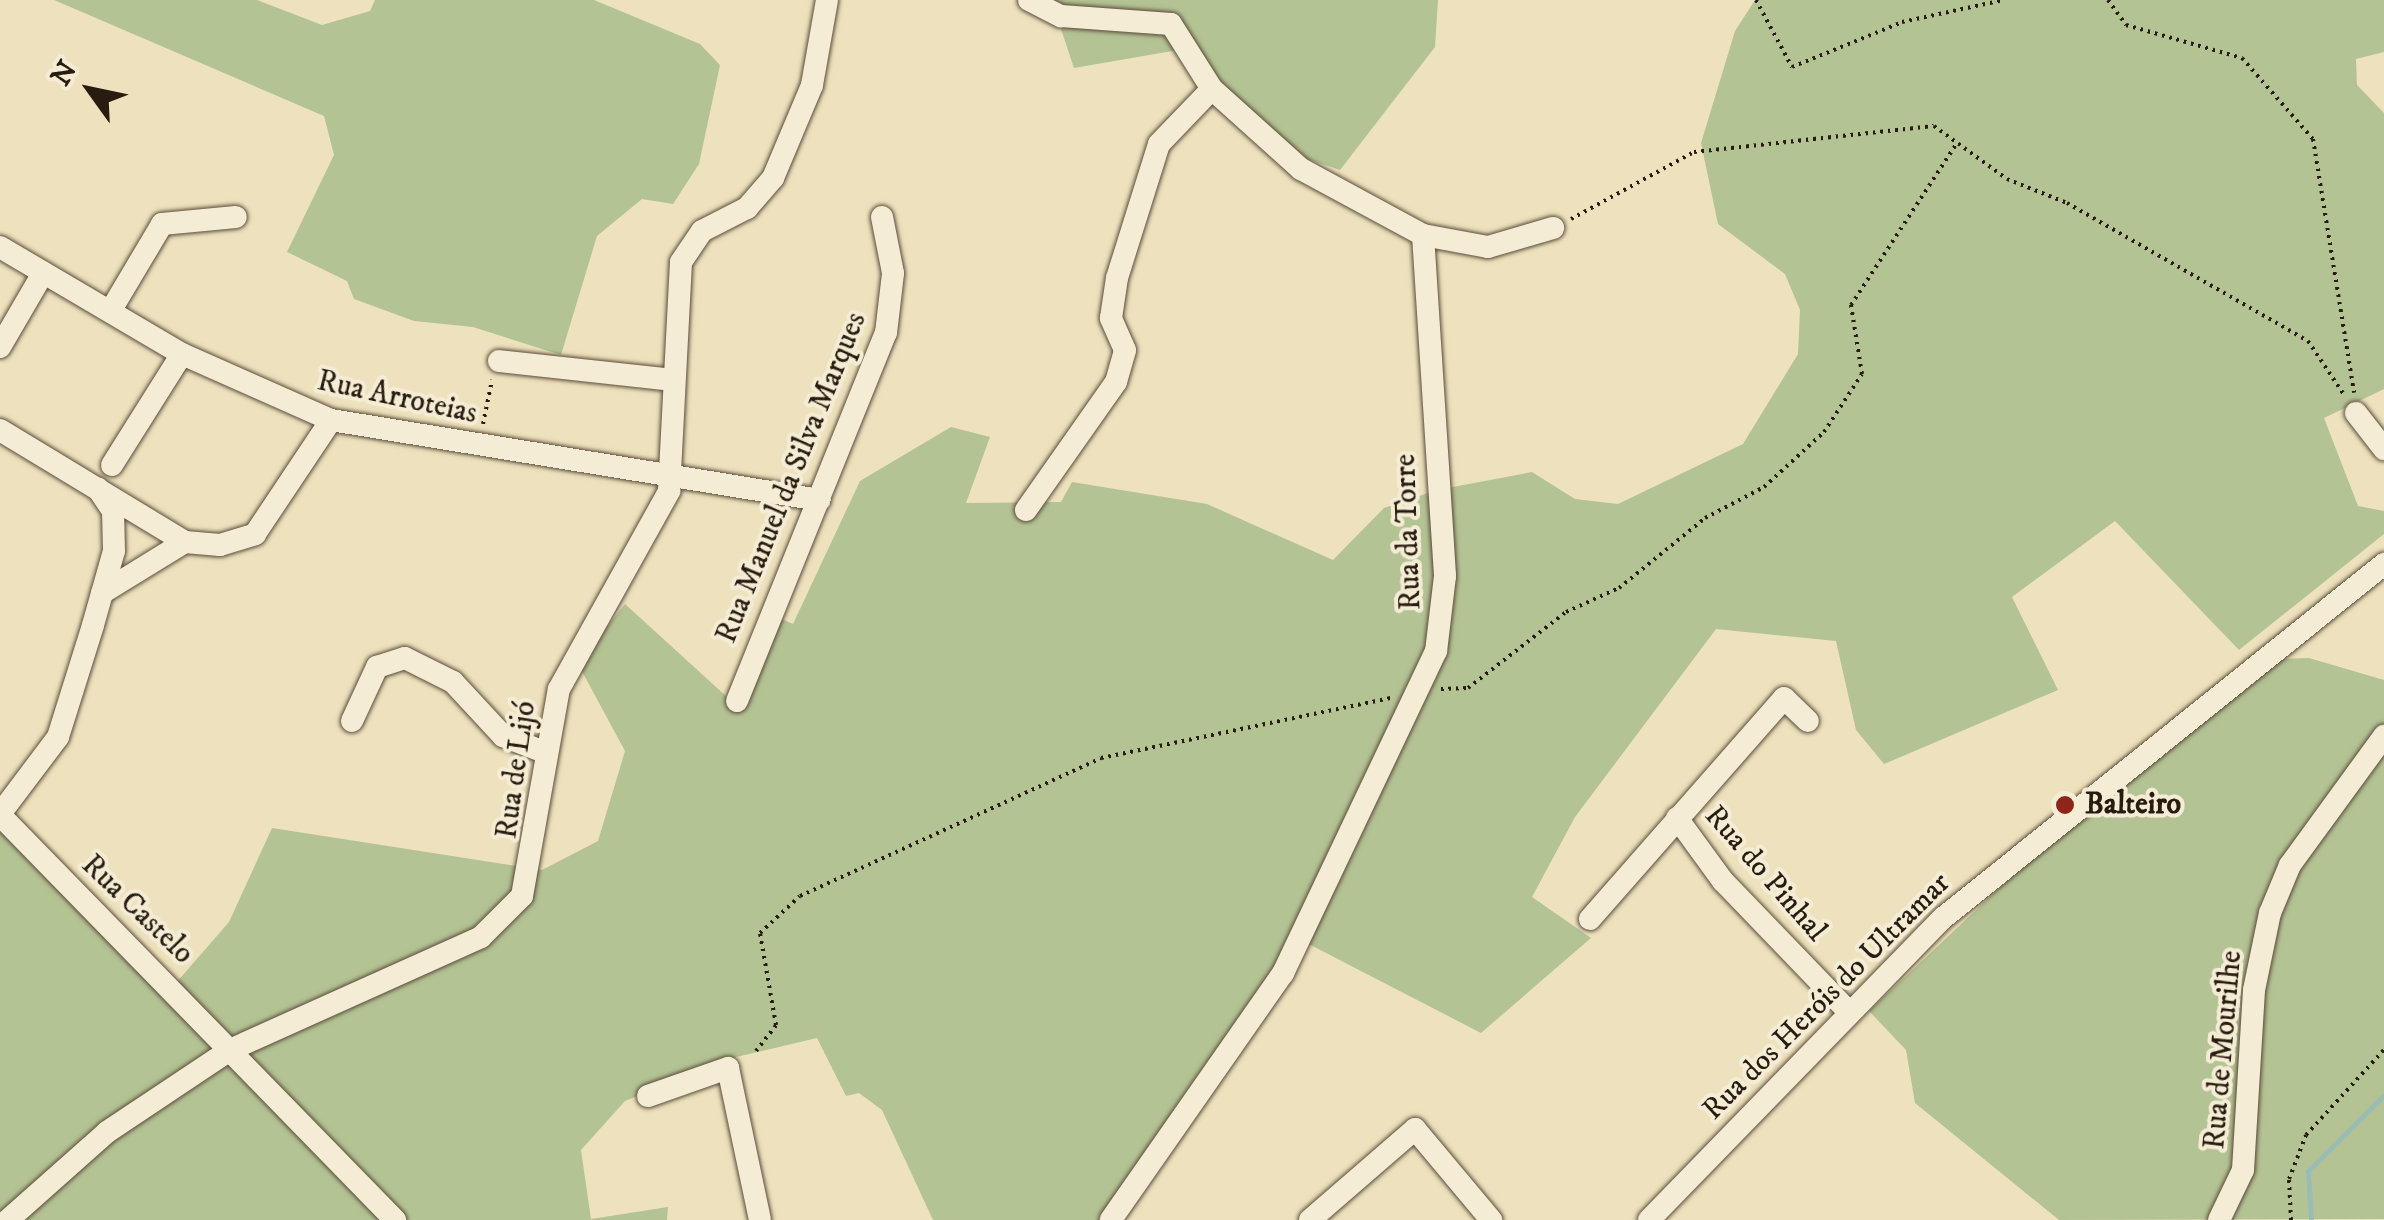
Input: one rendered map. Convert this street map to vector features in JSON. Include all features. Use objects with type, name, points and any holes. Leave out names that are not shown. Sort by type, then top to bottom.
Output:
[{"type":"street","name":"Rua de Lijó","points":[[8,1220],[107,1132],[230,1050],[504,918],[530,876],[559,689],[662,508],[671,473],[681,262],[702,231],[747,208],[773,178],[812,84],[827,0]]},
{"type":"street","points":[[1028,0],[1061,16],[1171,24],[1212,89],[1301,169],[1422,235],[1488,247],[1553,228]]},
{"type":"street","points":[[1026,510],[1116,382],[1125,350],[1111,318],[1117,278],[1159,144],[1212,89]]},
{"type":"street","points":[[111,310],[162,224],[236,217]]},
{"type":"street","name":"Rua Manuel da Silva Marques","points":[[737,701],[893,304],[882,217]]},
{"type":"street","name":"Rua da Torre","points":[[1110,1220],[1283,973],[1417,692],[1445,613],[1422,235]]},
{"type":"street","name":"Rua Arroteias","points":[[0,247],[182,354],[330,420],[819,500]]},
{"type":"street","points":[[0,346],[44,273]]},
{"type":"street","points":[[112,465],[182,354]]},
{"type":"street","points":[[499,361],[674,380]]},
{"type":"street","points":[[2356,412],[2384,449]]},
{"type":"street","points":[[0,430],[185,542],[220,545],[255,534],[330,420]]},
{"type":"street","points":[[0,814],[58,736],[102,593],[113,511],[98,489]]},
{"type":"street","points":[[102,593],[185,542]]},
{"type":"street","name":"Rua dos Heróis do Ultramar","points":[[1649,1220],[1943,918],[2384,564]]},
{"type":"street","points":[[352,721],[378,667],[405,658],[454,682],[503,736],[547,754]]},
{"type":"street","points":[[1590,919],[1784,698],[1808,722]]},
{"type":"street","name":"Rua de Mourilhe","points":[[2220,1220],[2243,1170],[2254,990],[2270,913],[2290,865],[2384,736]]},
{"type":"street","name":"Rua Castelo","points":[[0,814],[395,1220]]},
{"type":"street","name":"Rua do Pinhal","points":[[1677,818],[1723,881],[1850,1012]]},
{"type":"street","points":[[648,1096],[728,1068],[760,1220]]},
{"type":"street","points":[[1310,1220],[1414,1128],[1491,1220]]},
{"type":"path","points":[[1756,0],[1792,67],[1902,22],[2004,0]]},
{"type":"path","points":[[2108,0],[2126,26],[2242,58],[2313,140],[2356,412]]},
{"type":"path","points":[[1553,228],[1694,152],[1934,126],[2007,179],[2067,202],[2308,341],[2356,412]]},
{"type":"path","points":[[756,1051],[776,1025],[760,933],[800,896],[1101,758],[1278,728],[1417,692],[1468,688],[1566,612],[1619,588],[1704,518],[1764,487],[1824,432],[1862,374],[1852,306],[1957,143]]},
{"type":"path","points":[[478,446],[499,361]]},
{"type":"path","points":[[2291,1220],[2288,1179],[2306,1135],[2384,1050]]},
{"type":"green space","points":[[54,0],[257,0],[322,25],[370,11],[375,0],[594,0],[700,44],[720,65],[699,164],[673,204],[642,199],[597,236],[561,355],[473,327],[414,321],[354,299],[347,281],[287,252],[334,155],[324,116]]},
{"type":"green space","points":[[1036,0],[1438,0],[1435,47],[1340,170],[1295,155],[1178,50],[1074,68],[1060,26]]},
{"type":"green space","points":[[1755,0],[2384,0],[2384,52],[2356,59],[2357,85],[2384,113],[2384,389],[2324,418],[2358,506],[2384,511],[2384,534],[2239,650],[2115,521],[2012,597],[2058,690],[1884,764],[1856,730],[1836,641],[1716,629],[1575,817],[1532,897],[1591,938],[1481,1033],[1299,939],[1105,1220],[933,1220],[882,1110],[859,1093],[846,1096],[817,1038],[736,1057],[625,1101],[581,1150],[591,1219],[668,1207],[667,1220],[0,1220],[0,830],[169,991],[229,922],[272,828],[542,870],[598,841],[625,751],[578,664],[625,604],[738,707],[770,614],[793,624],[860,481],[951,427],[990,437],[966,503],[1061,502],[1072,482],[1207,504],[1333,560],[1384,508],[1437,490],[1532,472],[1575,499],[1618,504],[1743,444],[1798,354],[1800,310],[1785,274],[1718,224],[1701,143],[1735,31]]},
{"type":"green space","points":[[2309,658],[2384,680],[2384,1219],[2059,1220],[1915,1103],[1906,1050],[1869,1011],[2010,878],[2279,659]]},
{"type":"waterway","points":[[2311,1220],[2308,1171],[2384,1095]]},
{"type":"place","name":"Balteiro","points":[[2065,805]]}]
